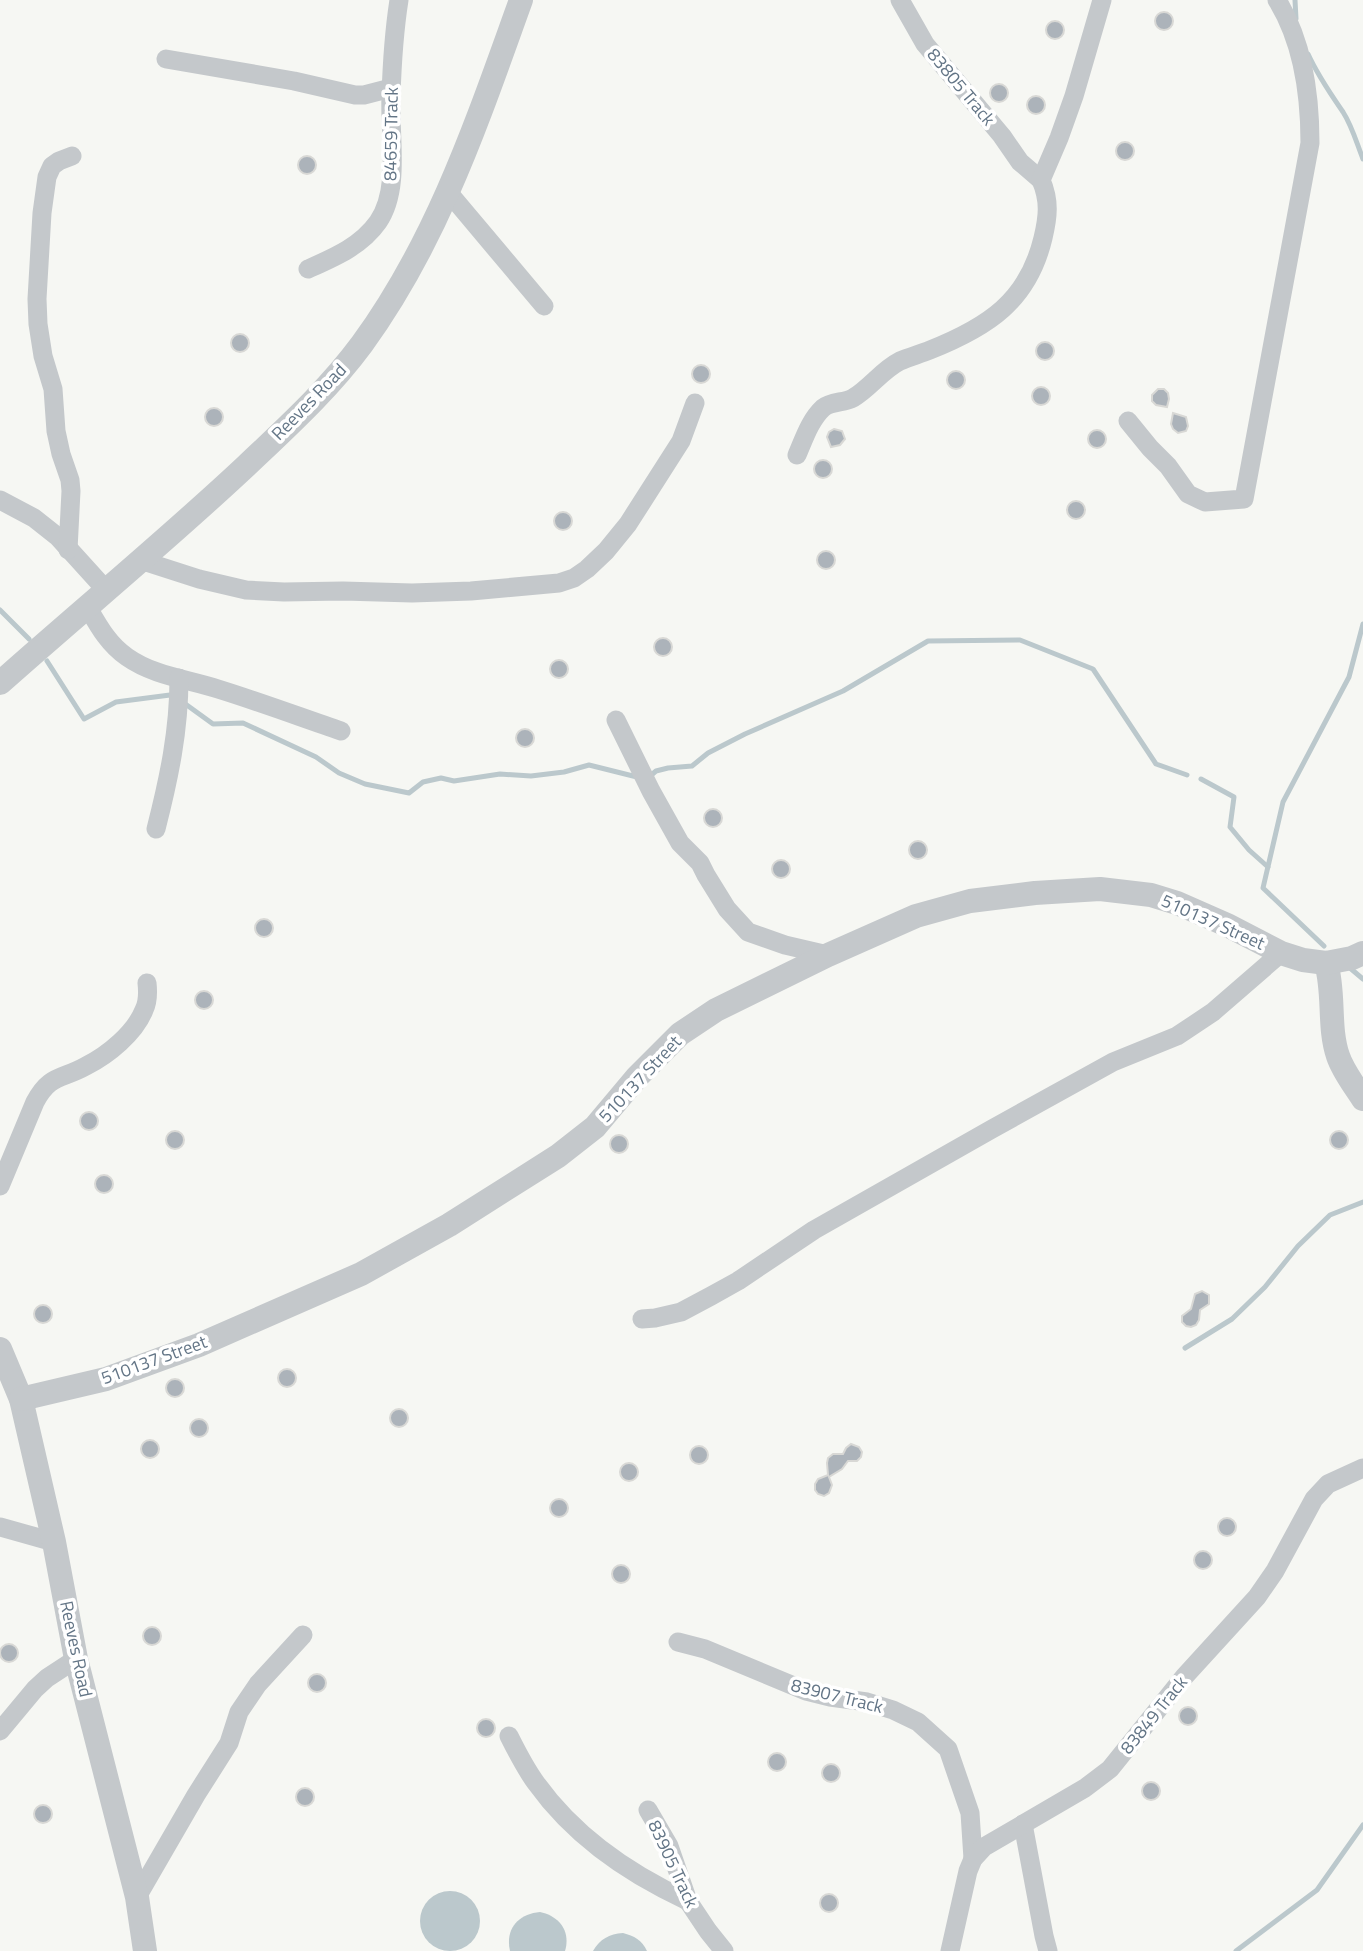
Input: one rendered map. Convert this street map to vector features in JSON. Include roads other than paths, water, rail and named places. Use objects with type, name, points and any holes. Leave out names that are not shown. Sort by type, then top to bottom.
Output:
[{"type":"street","name":"84659 Track","points":[[308,269],[351,249],[366,237],[385,210],[391,174],[391,88],[400,0]]},
{"type":"street","name":"Reeves Road","points":[[0,682],[210,499],[321,395],[362,344],[400,287],[442,209],[521,0]]},
{"type":"street","name":"83805 Track","points":[[900,0],[925,44],[1034,175]]},
{"type":"street","points":[[797,455],[824,407],[853,398],[899,362],[973,330],[997,315],[1030,277],[1040,251],[1048,200],[1034,175],[1074,96],[1102,0]]},
{"type":"street","points":[[1128,421],[1168,466],[1188,494],[1205,502],[1244,499],[1310,143],[1307,87],[1301,58],[1277,0]]},
{"type":"street","points":[[166,59],[294,81],[355,96],[391,88]]},
{"type":"street","points":[[68,550],[70,480],[56,431],[53,389],[43,356],[37,299],[47,177],[52,166],[72,156]]},
{"type":"street","points":[[449,192],[544,306]]},
{"type":"street","points":[[140,560],[199,579],[246,590],[471,592],[559,583],[574,578],[587,569],[628,524],[681,441],[695,403]]},
{"type":"street","points":[[0,500],[34,518],[58,537],[106,590]]},
{"type":"street","points":[[87,606],[113,646],[145,668],[217,688],[341,731]]},
{"type":"street","points":[[156,828],[175,746],[179,678]]},
{"type":"street","points":[[615,720],[680,843],[701,863],[727,909],[748,932],[785,945],[828,955]]},
{"type":"street","name":"510137 Street","points":[[21,1399],[117,1375],[199,1345],[361,1274],[449,1225],[558,1156],[595,1127],[637,1077],[680,1034],[716,1010],[828,955],[916,916],[970,901],[1035,893],[1100,890],[1151,895],[1177,903],[1281,953],[1303,960],[1326,963],[1363,953]]},
{"type":"street","points":[[642,1319],[681,1312],[738,1281],[814,1230],[992,1129],[1113,1062],[1177,1036],[1213,1012],[1281,953]]},
{"type":"street","points":[[1326,963],[1332,980],[1334,1034],[1338,1055],[1363,1099]]},
{"type":"street","points":[[0,1186],[42,1089],[58,1078],[89,1065],[127,1034],[145,1010],[148,983]]},
{"type":"street","name":"Reeves Road","points":[[0,1349],[21,1399],[54,1542],[76,1658],[137,1897],[145,1951]]},
{"type":"street","name":"83849 Track","points":[[973,1859],[984,1847],[1085,1788],[1110,1769],[1275,1572],[1314,1499],[1328,1484],[1363,1468]]},
{"type":"street","points":[[0,1527],[54,1542]]},
{"type":"street","points":[[137,1897],[229,1743],[239,1712],[258,1684],[303,1635]]},
{"type":"street","name":"83907 Track","points":[[678,1642],[705,1649],[806,1691],[867,1702],[893,1710],[918,1723],[948,1749],[970,1813],[973,1859]]},
{"type":"street","points":[[0,1731],[41,1684],[76,1658]]},
{"type":"street","points":[[509,1736],[535,1782],[583,1835],[640,1877],[688,1900]]},
{"type":"street","name":"83905 Track","points":[[648,1810],[669,1846],[688,1900],[724,1951]]},
{"type":"street","points":[[1023,1824],[1048,1951]]},
{"type":"street","points":[[950,1951],[973,1859]]},
{"type":"waterway","points":[[1295,0],[1296,19]]},
{"type":"waterway","points":[[1308,54],[1346,117],[1363,159]]},
{"type":"waterway","points":[[0,610],[29,639]]},
{"type":"waterway","points":[[1324,946],[1263,888],[1283,802],[1349,677],[1363,624]]},
{"type":"waterway","points":[[649,777],[656,771],[692,766],[708,753],[745,734],[843,691],[928,641],[1020,640],[1093,669],[1156,764],[1187,775]]},
{"type":"waterway","points":[[47,661],[84,719],[116,702],[170,695],[173,697]]},
{"type":"waterway","points":[[184,703],[213,724],[243,723],[316,757],[339,773],[365,784],[409,793],[423,782],[441,778],[454,781],[500,774],[531,776],[564,772],[589,765],[637,777]]},
{"type":"waterway","points":[[1201,779],[1234,797],[1230,827],[1268,867]]},
{"type":"waterway","points":[[1350,968],[1363,979]]},
{"type":"waterway","points":[[1185,1348],[1232,1319],[1330,1215],[1363,1202]]},
{"type":"waterway","points":[[1236,1951],[1317,1890],[1363,1825]]}]
